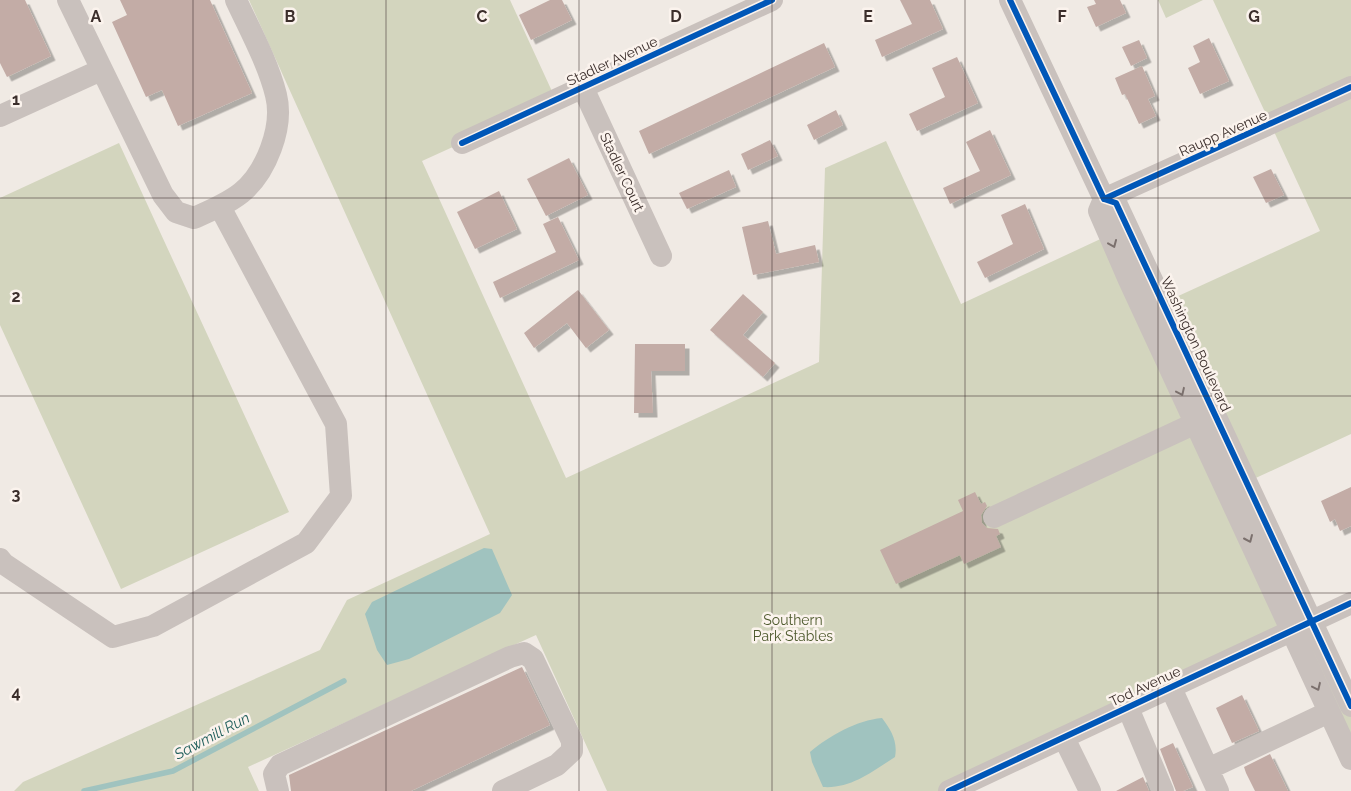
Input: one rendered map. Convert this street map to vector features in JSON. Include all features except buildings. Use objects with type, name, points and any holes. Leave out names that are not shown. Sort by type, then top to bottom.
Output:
[{"type":"street","points":[[68,0],[163,195],[176,212],[194,218],[220,207],[242,192],[259,172],[275,136],[276,96],[255,40],[236,0]]},
{"type":"street","name":"Stadler Avenue","points":[[462,143],[772,0]]},
{"type":"street","name":"Washington Boulevard","points":[[1010,0],[1104,199],[1116,203],[1291,633],[1351,759]]},
{"type":"street","points":[[0,116],[101,70]]},
{"type":"street","name":"Raupp Avenue","points":[[1104,199],[1351,87]]},
{"type":"street","name":"Stadler Court","points":[[583,88],[661,256]]},
{"type":"street","points":[[0,559],[4,564],[113,637],[153,626],[306,543],[341,496],[336,424],[220,207]]},
{"type":"street","points":[[994,517],[1185,428],[1204,416]]},
{"type":"street","name":"Washington Boulevard","points":[[1204,416],[1311,622],[1351,706]]},
{"type":"street","name":"Tod Avenue","points":[[949,791],[1291,633],[1351,603]]},
{"type":"street","points":[[278,791],[274,774],[280,764],[510,657],[524,653],[533,659],[572,741],[572,751],[557,765],[503,791]]},
{"type":"street","points":[[1171,688],[1218,791]]},
{"type":"street","points":[[1128,708],[1163,791]]},
{"type":"street","points":[[1208,769],[1329,712]]},
{"type":"street","points":[[1064,738],[1090,791]]},
{"type":"green space","name":"Southern Park Stables","points":[[249,0],[510,0],[556,100],[422,161],[566,478],[819,362],[825,168],[886,141],[961,304],[1109,235],[1163,303],[1320,231],[1213,0],[1351,0],[1351,434],[1247,482],[1351,706],[1351,759],[1291,633],[949,791],[607,791],[536,635],[248,767],[259,791],[14,791],[23,782],[320,650],[347,600],[490,534]]},
{"type":"green space","points":[[1158,0],[1203,0],[1166,18]]},
{"type":"green space","points":[[119,143],[289,512],[121,589],[0,325],[0,198]]},
{"type":"water","points":[[484,548],[492,549],[512,595],[500,613],[409,659],[387,665],[377,650],[365,614],[372,602]]},
{"type":"water","points":[[882,718],[893,736],[896,746],[895,757],[852,782],[833,787],[823,787],[812,762],[810,752],[826,740],[853,725]]},
{"type":"waterway","name":"Sawmill Run","points":[[84,791],[173,771],[344,681]]},
{"type":"cycle path","points":[[462,143],[772,0]]},
{"type":"cycle path","points":[[1010,0],[1104,199],[1116,203],[1351,706]]},
{"type":"cycle path","points":[[1104,199],[1351,87]]},
{"type":"cycle path","points":[[949,791],[1351,603]]}]
